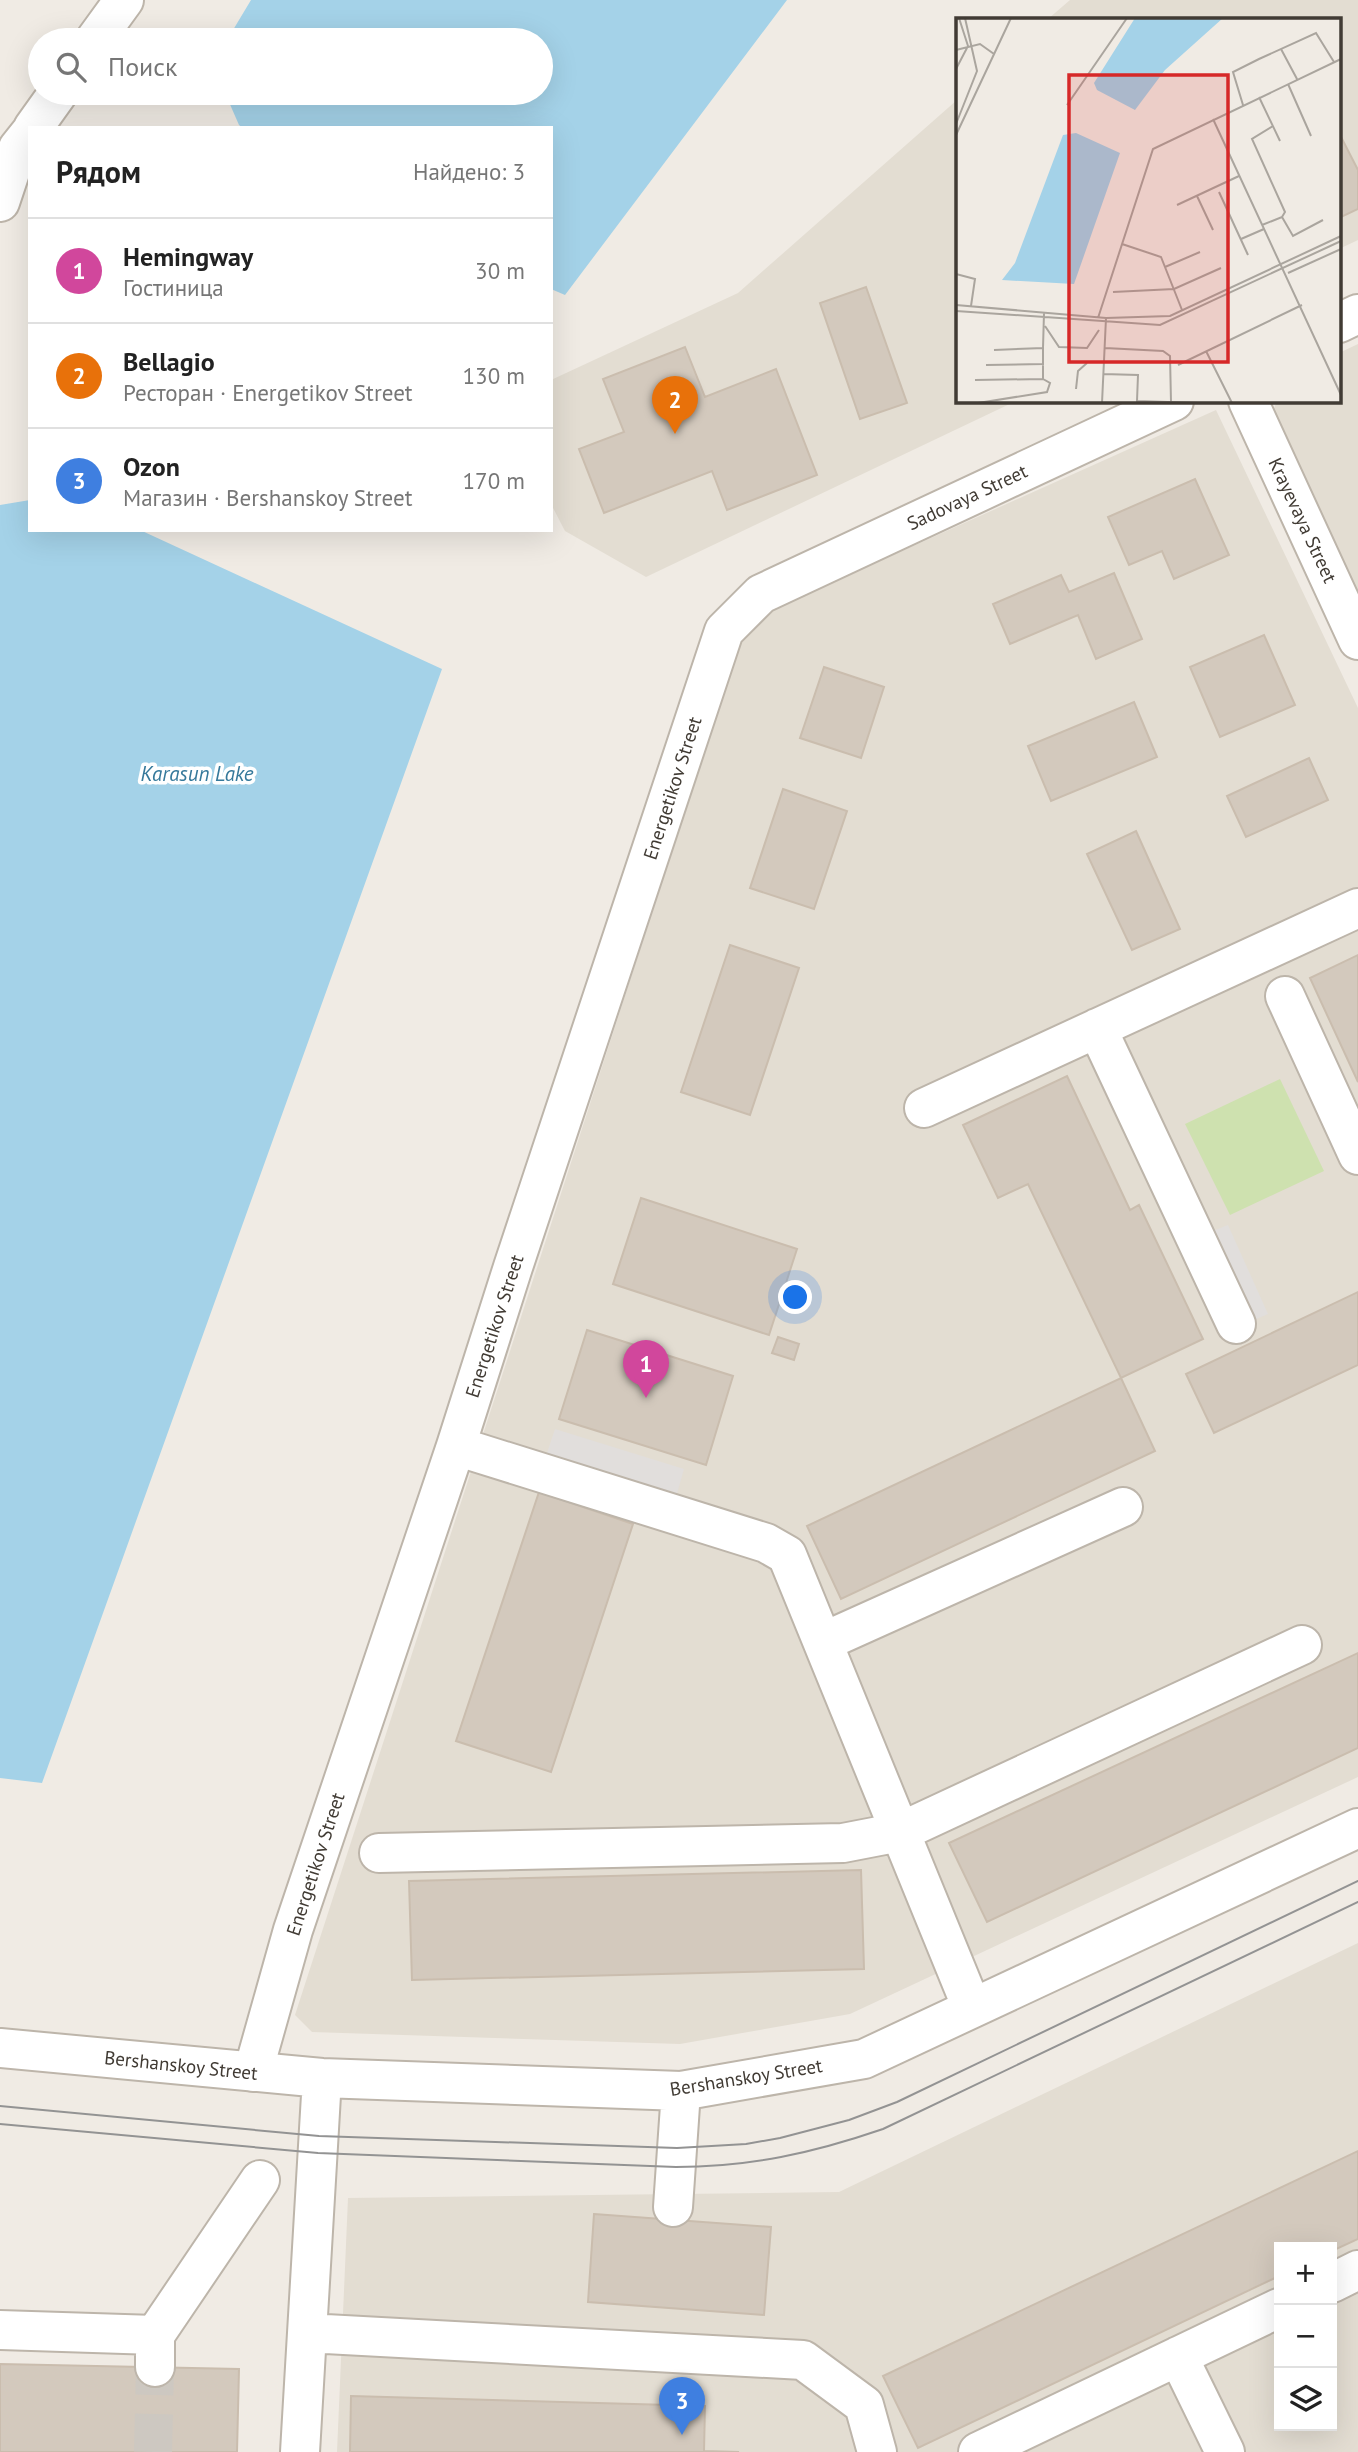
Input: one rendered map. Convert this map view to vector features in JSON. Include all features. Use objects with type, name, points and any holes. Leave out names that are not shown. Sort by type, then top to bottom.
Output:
[{"type":"street","points":[[104,28],[124,0]]},
{"type":"street","points":[[34,126],[49,105]]},
{"type":"street","points":[[0,202],[19,148],[28,135]]},
{"type":"street","points":[[1340,323],[1358,314]]},
{"type":"street","name":"Sadovaya Street","points":[[761,594],[1172,402]]},
{"type":"street","name":"Krayevaya Street","points":[[1248,402],[1358,640]]},
{"type":"street","name":"Energetikov Street","points":[[253,2073],[293,1930],[456,1446],[724,631],[761,594]]},
{"type":"street","points":[[924,1108],[1358,908]]},
{"type":"street","points":[[1285,996],[1358,1155]]},
{"type":"street","points":[[1097,1028],[1236,1324]]},
{"type":"street","points":[[456,1446],[766,1543],[787,1555],[972,2008]]},
{"type":"street","points":[[823,1642],[1123,1507]]},
{"type":"street","points":[[379,1853],[843,1843],[901,1832],[1302,1645]]},
{"type":"street","name":"Bershanskoy Street","points":[[0,2048],[322,2078],[681,2091],[864,2059],[1358,1828]]},
{"type":"street","points":[[300,2452],[322,2078]]},
{"type":"street","points":[[673,2207],[681,2091]]},
{"type":"street","points":[[0,2330],[155,2351],[260,2180]]},
{"type":"street","points":[[1337,2280],[1358,2270]]},
{"type":"street","points":[[978,2452],[1274,2310]]},
{"type":"street","points":[[307,2333],[803,2360],[864,2405],[877,2452]]},
{"type":"street","points":[[1178,2356],[1225,2452]]},
{"type":"shaded area","points":[[1070,0],[1358,0],[1358,240],[1340,249],[1340,18],[1049,18]]},
{"type":"shaded area","points":[[956,101],[956,402],[1014,402],[646,577],[565,531],[553,508],[553,379],[738,293]]},
{"type":"shaded area","points":[[1358,344],[1358,604],[1271,416],[1277,402],[1340,402],[1340,353]]},
{"type":"shaded area","points":[[1216,410],[1358,708],[1358,1777],[850,2014],[680,2044],[312,2032],[295,2015],[737,650],[757,616]]},
{"type":"shaded area","points":[[1228,1225],[1268,1314],[1245,1324],[1205,1234]]},
{"type":"shaded area","points":[[555,1429],[684,1469],[676,1497],[546,1456]]},
{"type":"shaded area","points":[[1358,1943],[1358,2452],[337,2452],[348,2198],[839,2192]]},
{"type":"green space","points":[[1280,1079],[1324,1171],[1230,1215],[1185,1124]]},
{"type":"water","points":[[251,0],[787,0],[565,295],[553,290],[553,126],[240,126],[230,105],[553,105],[553,28],[234,28]]},
{"type":"water","name":"Karasun Lake","points":[[28,500],[28,532],[144,532],[442,669],[42,1783],[0,1778],[0,505]]},
{"type":"building","points":[[1340,135],[1358,170],[1358,209],[1340,218]]},
{"type":"building","points":[[866,287],[907,403],[860,419],[820,303]]},
{"type":"building","points":[[685,347],[705,397],[776,369],[817,475],[727,510],[712,471],[604,513],[579,449],[624,432],[603,379]]},
{"type":"building","points":[[1195,479],[1229,555],[1174,579],[1162,551],[1129,565],[1108,517]]},
{"type":"building","points":[[1114,573],[1142,639],[1096,659],[1078,615],[1010,644],[993,604],[1061,575],[1069,592]]},
{"type":"building","points":[[1264,635],[1295,705],[1220,737],[1190,667]]},
{"type":"building","points":[[824,667],[884,687],[861,758],[800,738]]},
{"type":"building","points":[[1134,702],[1157,757],[1051,801],[1028,746]]},
{"type":"building","points":[[1309,758],[1328,800],[1246,837],[1227,796]]},
{"type":"building","points":[[783,789],[847,811],[814,909],[750,888]]},
{"type":"building","points":[[1136,831],[1180,929],[1132,950],[1087,854]]},
{"type":"building","points":[[730,945],[799,968],[750,1115],[681,1092]]},
{"type":"building","points":[[1358,955],[1358,1082],[1310,978]]},
{"type":"building","points":[[1067,1076],[1130,1210],[1139,1205],[1203,1339],[1121,1378],[1028,1184],[998,1198],[963,1125]]},
{"type":"building","points":[[641,1198],[797,1249],[769,1335],[613,1284]]},
{"type":"building","points":[[1358,1292],[1358,1365],[1214,1433],[1186,1374]]},
{"type":"building","points":[[587,1330],[733,1376],[706,1465],[559,1419]]},
{"type":"building","points":[[778,1337],[799,1344],[794,1360],[772,1353]]},
{"type":"building","points":[[1121,1378],[1155,1451],[841,1599],[807,1526]]},
{"type":"building","points":[[539,1492],[633,1524],[551,1772],[456,1741]]},
{"type":"building","points":[[1358,1653],[1358,1748],[987,1922],[949,1843]]},
{"type":"building","points":[[861,1870],[864,1969],[412,1980],[409,1881]]},
{"type":"building","points":[[1358,2151],[1358,2239],[1337,2249],[1337,2242],[1274,2242],[1274,2278],[918,2448],[883,2376]]},
{"type":"building","points":[[594,2214],[771,2227],[764,2315],[588,2302]]},
{"type":"building","points":[[0,2364],[239,2369],[237,2452],[0,2452]]},
{"type":"building","points":[[351,2396],[705,2406],[704,2451],[739,2452],[350,2452]]},
{"type":"tunnel","points":[[153,2452],[155,2367]]},
{"type":"tram line","points":[[0,2106],[319,2136],[677,2148],[746,2144],[849,2120],[897,2102],[1358,1881]]},
{"type":"tram line","points":[[0,2124],[318,2153],[676,2167],[730,2164],[781,2157],[883,2129],[1358,1902]]},
{"type":"place","name":"Bellagio","points":[[675,434]]},
{"type":"place","name":"Hemingway","points":[[646,1398]]},
{"type":"place","name":"Ozon","points":[[682,2435]]}]
